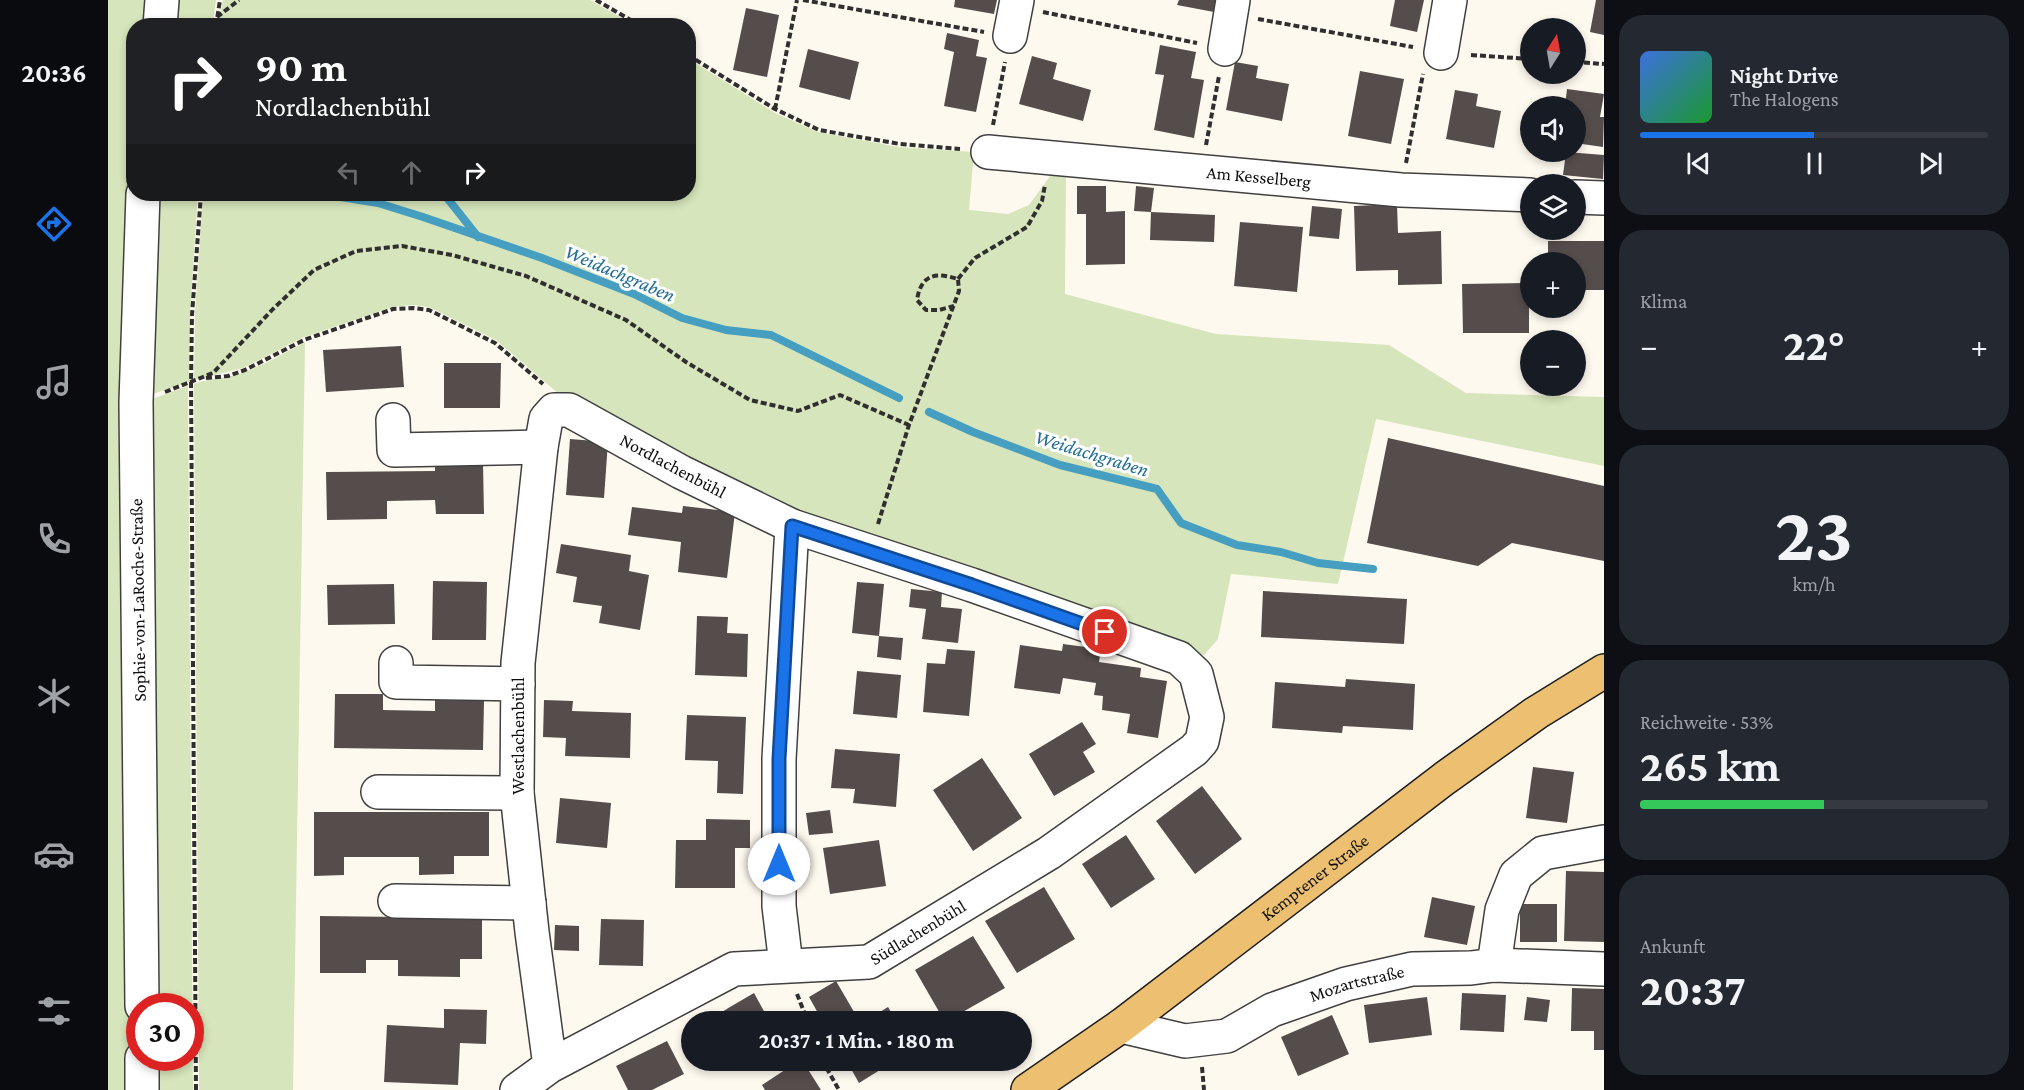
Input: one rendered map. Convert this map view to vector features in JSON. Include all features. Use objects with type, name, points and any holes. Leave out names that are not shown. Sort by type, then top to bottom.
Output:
[{"type":"main road","name":"Kemptener Straße","points":[[1028,1090],[1121,1026],[1445,778],[1536,713],[1604,671]]},
{"type":"street","points":[[161,18],[162,0]]},
{"type":"street","points":[[1441,53],[1450,0]]},
{"type":"street","points":[[1225,49],[1232,7]]},
{"type":"street","name":"Am Kesselberg","points":[[988,152],[1401,190],[1520,195]]},
{"type":"street","points":[[1586,197],[1604,198]]},
{"type":"street","name":"Sophie-von-LaRoche-Straße","points":[[142,993],[136,402],[143,201]]},
{"type":"street","name":"Westlachenbühl","points":[[550,1066],[517,793],[518,663],[541,447],[546,419],[554,410]]},
{"type":"street","name":"Nordlachenbühl","points":[[554,410],[569,410],[681,472],[792,526],[1179,658],[1196,674],[1207,717]]},
{"type":"street","points":[[393,420],[394,450],[541,447]]},
{"type":"street","points":[[786,965],[779,906],[779,759],[792,526]]},
{"type":"street","points":[[396,663],[396,682],[518,684]]},
{"type":"street","name":"Südlachenbühl","points":[[517,1090],[550,1066],[734,969],[869,962],[1049,853],[1194,750],[1202,741],[1207,717]]},
{"type":"street","points":[[378,792],[517,793]]},
{"type":"street","points":[[1494,965],[1502,910],[1516,875],[1544,853],[1604,842]]},
{"type":"street","points":[[395,901],[529,903]]},
{"type":"street","name":"Mozartstraße","points":[[1121,1026],[1185,1041],[1227,1036],[1272,1010],[1346,984],[1412,969],[1471,968],[1494,965],[1604,969]]},
{"type":"street","points":[[142,1071],[142,1090]]},
{"type":"path","points":[[217,17],[220,0]]},
{"type":"path","points":[[217,17],[239,0]]},
{"type":"path","points":[[596,0],[626,18]]},
{"type":"path","points":[[775,109],[797,0]]},
{"type":"path","points":[[803,0],[1014,14],[1225,49],[1200,172]]},
{"type":"path","points":[[1232,7],[1441,53],[1520,58]]},
{"type":"path","points":[[696,60],[775,109],[819,130],[900,144],[988,152],[1014,14]]},
{"type":"path","points":[[1401,190],[1422,76],[1441,53]]},
{"type":"path","points":[[1586,63],[1604,64]]},
{"type":"path","points":[[869,551],[909,425],[959,291],[958,279],[975,258],[1027,227],[1042,201],[1047,157]]},
{"type":"path","points":[[196,1090],[192,315],[200,201]]},
{"type":"path","points":[[136,402],[192,383],[213,373],[273,309],[314,270],[356,251],[402,246],[452,255],[526,276],[615,315],[626,320],[686,362],[750,400],[798,411],[840,395],[909,425]]},
{"type":"path","points":[[954,306],[939,310],[926,310],[917,300],[919,287],[927,279],[942,274],[958,279]]},
{"type":"path","points":[[202,379],[228,376],[245,370],[304,340],[393,309],[413,308],[429,310],[495,343],[562,401],[554,410]]},
{"type":"path","points":[[829,1071],[840,1090]]},
{"type":"green space","points":[[108,0],[152,0],[151,18],[126,18],[126,201],[133,201],[125,389],[130,993],[126,993],[126,1071],[131,1071],[131,1090],[108,1090]]},
{"type":"green space","points":[[170,0],[216,0],[214,18],[169,18]]},
{"type":"green space","points":[[223,0],[590,0],[622,18],[220,18]]},
{"type":"green space","points":[[696,63],[775,113],[818,132],[899,147],[974,152],[969,210],[1008,214],[1029,205],[1053,172],[1066,173],[1065,294],[1216,334],[1389,345],[1466,393],[1604,397],[1604,466],[1376,419],[1338,584],[1231,574],[1218,639],[1204,655],[1181,652],[793,520],[566,400],[496,340],[429,307],[413,305],[393,307],[304,337],[243,368],[194,380],[195,313],[203,201],[696,201]]},
{"type":"green space","points":[[154,201],[198,201],[190,316],[189,382],[144,397]]},
{"type":"green space","points":[[305,342],[293,1090],[199,1090],[199,1071],[204,1071],[204,993],[198,993],[194,384],[233,376],[268,362]]},
{"type":"green space","points":[[188,386],[192,993],[148,993],[144,402]]},
{"type":"green space","points":[[148,1071],[193,1071],[193,1090],[149,1090]]},
{"type":"building","points":[[955,0],[997,0],[994,14],[954,7]]},
{"type":"building","points":[[1179,0],[1216,0],[1214,12],[1177,5]]},
{"type":"building","points":[[1395,0],[1424,0],[1417,32],[1390,26]]},
{"type":"building","points":[[1596,0],[1604,0],[1604,35],[1590,32]]},
{"type":"building","points":[[746,8],[779,15],[767,77],[733,70]]},
{"type":"building","points":[[947,33],[979,40],[976,56],[987,58],[976,112],[944,106],[954,52],[944,49]]},
{"type":"building","points":[[1160,45],[1196,52],[1191,78],[1204,80],[1194,138],[1154,130],[1164,75],[1155,74]]},
{"type":"building","points":[[808,49],[859,62],[850,100],[799,87]]},
{"type":"building","points":[[1032,56],[1057,63],[1053,79],[1091,90],[1083,121],[1019,104]]},
{"type":"building","points":[[1235,62],[1258,66],[1256,78],[1289,84],[1282,121],[1226,110]]},
{"type":"building","points":[[1360,71],[1404,79],[1391,144],[1348,136]]},
{"type":"building","points":[[1567,89],[1604,94],[1600,117],[1604,117],[1603,147],[1586,145],[1586,96],[1566,96]]},
{"type":"building","points":[[1455,90],[1478,94],[1476,106],[1501,111],[1494,148],[1446,139]]},
{"type":"building","points":[[1586,154],[1604,155],[1603,179],[1586,177],[1586,174],[1563,174],[1565,162],[1586,162]]},
{"type":"building","points":[[1077,186],[1106,186],[1106,212],[1125,211],[1125,264],[1086,265],[1086,214],[1077,214]]},
{"type":"building","points":[[1136,186],[1154,188],[1151,212],[1134,211]]},
{"type":"building","points":[[1397,204],[1398,233],[1441,231],[1442,284],[1398,285],[1398,270],[1356,271],[1354,206]]},
{"type":"building","points":[[1312,206],[1342,209],[1339,239],[1309,236]]},
{"type":"building","points":[[1151,212],[1215,215],[1214,242],[1150,240]]},
{"type":"building","points":[[1240,222],[1303,227],[1297,292],[1234,286]]},
{"type":"building","points":[[1548,241],[1604,241],[1604,290],[1586,290],[1586,252],[1548,252]]},
{"type":"building","points":[[1520,283],[1520,318],[1529,318],[1529,330],[1520,330],[1520,333],[1463,333],[1462,284]]},
{"type":"building","points":[[401,346],[404,387],[326,392],[323,350]]},
{"type":"building","points":[[444,363],[501,363],[500,408],[444,408]]},
{"type":"building","points":[[1388,438],[1604,486],[1604,561],[1512,543],[1478,566],[1367,543]]},
{"type":"building","points":[[570,439],[608,442],[604,498],[566,495]]},
{"type":"building","points":[[483,463],[484,514],[436,514],[435,500],[387,501],[387,519],[327,520],[326,472],[435,471],[435,464]]},
{"type":"building","points":[[683,506],[735,512],[727,578],[678,572],[681,542],[628,535],[632,507],[682,513]]},
{"type":"building","points":[[561,544],[631,555],[629,571],[649,575],[640,630],[599,623],[602,606],[573,602],[577,577],[556,573]]},
{"type":"building","points":[[433,581],[487,582],[486,640],[432,640]]},
{"type":"building","points":[[857,582],[884,584],[879,636],[852,633]]},
{"type":"building","points":[[394,584],[395,624],[328,625],[327,585]]},
{"type":"building","points":[[911,589],[942,592],[941,607],[962,609],[958,643],[922,639],[926,609],[909,607]]},
{"type":"building","points":[[1263,591],[1407,599],[1404,644],[1261,637]]},
{"type":"building","points":[[697,616],[728,617],[727,633],[748,634],[747,677],[695,675]]},
{"type":"building","points":[[879,636],[903,638],[901,660],[877,657]]},
{"type":"building","points":[[1063,644],[1101,649],[1099,662],[1141,668],[1140,677],[1167,681],[1158,738],[1127,733],[1130,714],[1102,710],[1103,696],[1094,695],[1096,683],[1063,678],[1060,694],[1014,688],[1020,645],[1062,651]]},
{"type":"building","points":[[947,649],[975,651],[969,716],[923,712],[927,663],[945,664]]},
{"type":"building","points":[[857,671],[901,675],[897,718],[853,714]]},
{"type":"building","points":[[1346,679],[1415,684],[1413,730],[1343,726],[1342,733],[1272,728],[1275,682],[1345,687]]},
{"type":"building","points":[[335,694],[383,694],[383,710],[435,711],[435,700],[484,701],[483,750],[334,748]]},
{"type":"building","points":[[544,700],[573,701],[572,711],[631,713],[630,758],[565,756],[566,738],[543,737]]},
{"type":"building","points":[[687,715],[746,717],[743,794],[717,793],[718,761],[685,760]]},
{"type":"building","points":[[1082,722],[1096,744],[1083,752],[1095,772],[1054,796],[1029,754]]},
{"type":"building","points":[[835,749],[900,754],[896,807],[853,803],[855,789],[831,788]]},
{"type":"building","points":[[982,758],[1022,818],[973,851],[933,790]]},
{"type":"building","points":[[1533,767],[1574,772],[1567,823],[1526,818]]},
{"type":"building","points":[[1202,786],[1242,839],[1195,874],[1156,821]]},
{"type":"building","points":[[560,798],[611,803],[607,848],[556,843]]},
{"type":"building","points":[[830,810],[833,833],[809,835],[806,813]]},
{"type":"building","points":[[314,812],[489,812],[489,856],[454,856],[454,874],[419,875],[419,857],[344,857],[344,875],[314,876]]},
{"type":"building","points":[[706,819],[750,820],[750,848],[735,848],[735,888],[675,888],[676,840],[706,840]]},
{"type":"building","points":[[1126,835],[1155,879],[1111,908],[1082,864]]},
{"type":"building","points":[[879,840],[886,886],[830,894],[823,848]]},
{"type":"building","points":[[1566,871],[1604,872],[1604,942],[1564,941]]},
{"type":"building","points":[[1044,887],[1075,939],[1017,973],[985,921]]},
{"type":"building","points":[[1432,897],[1475,906],[1467,945],[1424,937]]},
{"type":"building","points":[[1520,904],[1557,904],[1557,942],[1520,942]]},
{"type":"building","points":[[320,916],[482,918],[482,959],[460,959],[460,977],[398,976],[398,960],[366,960],[366,973],[320,973]]},
{"type":"building","points":[[601,919],[644,920],[643,966],[599,965]]},
{"type":"building","points":[[555,925],[579,926],[579,951],[554,950]]},
{"type":"building","points":[[973,936],[1005,988],[964,1011],[939,1011],[915,970]]},
{"type":"building","points":[[836,981],[854,1011],[817,1011],[809,997]]},
{"type":"building","points":[[1572,988],[1604,989],[1604,1050],[1594,1050],[1594,1031],[1571,1031]]},
{"type":"building","points":[[754,993],[764,1011],[724,1011]]},
{"type":"building","points":[[1462,993],[1506,995],[1504,1032],[1460,1030]]},
{"type":"building","points":[[1427,997],[1432,1035],[1369,1043],[1364,1005]]},
{"type":"building","points":[[1527,997],[1550,1000],[1547,1022],[1524,1020]]},
{"type":"building","points":[[444,1009],[487,1010],[486,1044],[460,1043],[458,1085],[384,1082],[387,1025],[444,1028]]},
{"type":"building","points":[[1332,1015],[1349,1054],[1298,1076],[1281,1037]]},
{"type":"building","points":[[667,1041],[684,1074],[652,1090],[628,1090],[616,1066]]},
{"type":"building","points":[[783,1071],[809,1071],[821,1090],[765,1090],[762,1085]]},
{"type":"building","points":[[852,1071],[878,1071],[859,1083]]},
{"type":"waterway","name":"Weidachgraben","points":[[366,201],[423,217],[542,258],[634,294],[682,318],[726,330],[771,335],[899,398]]},
{"type":"waterway","points":[[450,201],[478,237]]},
{"type":"waterway","name":"Weidachgraben","points":[[929,412],[973,432],[1060,465],[1157,489],[1181,523],[1237,545],[1281,552],[1318,563],[1373,569]]},
{"type":"route","points":[[779,864],[779,759],[792,526],[972,585],[1105,632]]}]
